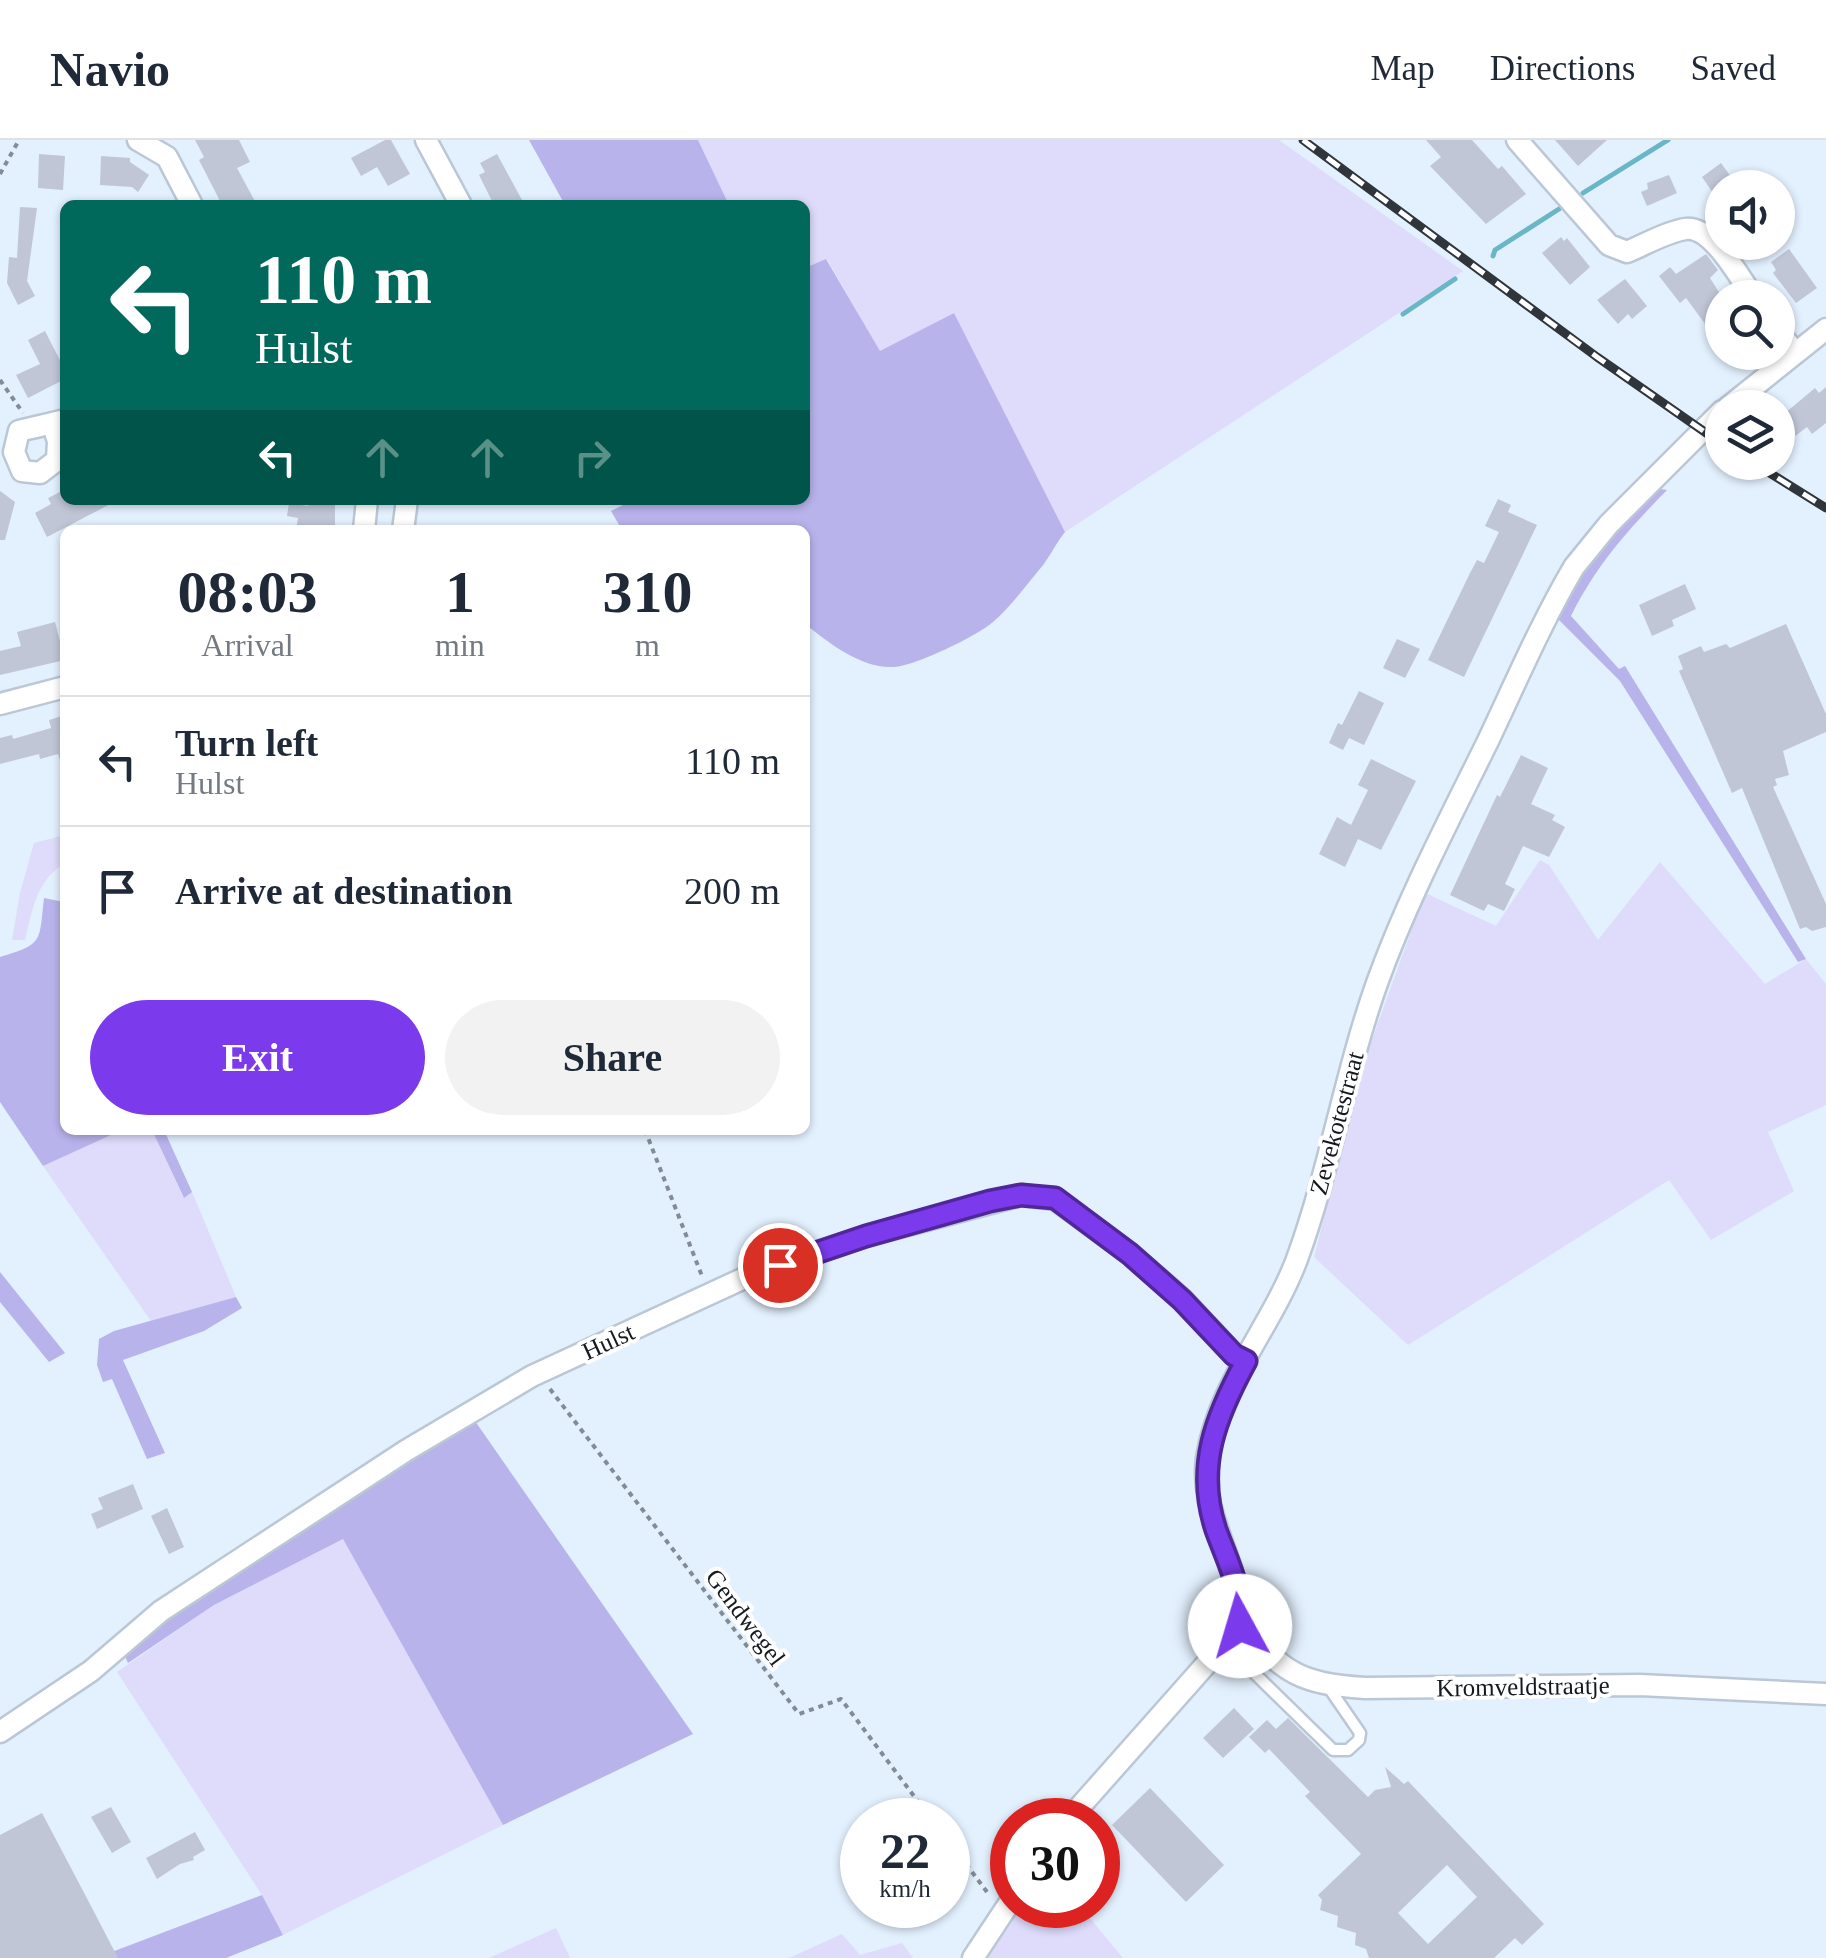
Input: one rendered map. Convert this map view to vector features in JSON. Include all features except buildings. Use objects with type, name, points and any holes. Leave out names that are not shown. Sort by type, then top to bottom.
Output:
[{"type":"street","points":[[138,140],[167,157],[189,200]]},
{"type":"street","points":[[426,140],[458,200]]},
{"type":"street","points":[[1518,140],[1619,252],[1681,229],[1694,229],[1707,234],[1741,280]]},
{"type":"street","name":"Zevekotestraat","points":[[1795,351],[1826,330]]},
{"type":"street","name":"Zevekotestraat","points":[[1749,390],[1773,370]]},
{"type":"street","name":"Zevekotestraat","points":[[1240,1626],[1240,1592],[1212,1514],[1206,1472],[1211,1438],[1223,1402],[1292,1270],[1360,1034],[1398,931],[1574,566],[1608,524],[1705,428]]},
{"type":"street","points":[[0,704],[60,689]]},
{"type":"street","name":"Hulst","points":[[0,1732],[91,1671],[161,1612],[407,1450],[532,1376],[751,1275],[866,1236],[990,1201],[1021,1195],[1055,1198],[1143,1266],[1234,1355],[1246,1361]]},
{"type":"street","points":[[1088,1798],[1240,1626]]},
{"type":"street","name":"Kromveldstraatje","points":[[1240,1626],[1283,1669],[1328,1685],[1640,1685],[1826,1694]]},
{"type":"street","points":[[972,1958],[990,1927]]},
{"type":"lane","points":[[1240,1626],[1241,1652],[1247,1666],[1333,1750],[1348,1750],[1360,1740],[1360,1733],[1328,1685]]},
{"type":"path","points":[[0,174],[19,140]]},
{"type":"path","points":[[0,380],[50,423]]},
{"type":"path","points":[[647,1135],[710,1294]]},
{"type":"path","name":"Gendwegel","points":[[547,1385],[799,1714],[842,1699],[916,1798]]},
{"type":"path","points":[[970,1864],[990,1886]]},
{"type":"shaded area","points":[[529,140],[698,140],[727,200],[562,200]]},
{"type":"shaded area","points":[[698,140],[1279,140],[1463,271],[1065,532],[954,313],[880,352],[827,259],[810,266],[810,200],[727,200]]},
{"type":"shaded area","points":[[826,259],[880,351],[954,313],[1065,532],[1043,566],[993,622],[916,662],[894,667],[870,664],[810,628],[810,525],[619,525],[611,511],[623,505],[810,505],[810,266]]},
{"type":"shaded area","points":[[1654,488],[1667,490],[1614,549],[1571,616],[1619,669],[1625,666],[1806,959],[1798,962],[1620,681],[1555,616],[1584,563]]},
{"type":"shaded area","points":[[60,836],[60,866],[42,887],[25,940],[12,940],[20,893],[34,843]]},
{"type":"shaded area","points":[[1540,860],[1549,865],[1598,940],[1660,862],[1765,984],[1806,959],[1826,984],[1826,1105],[1768,1132],[1794,1191],[1711,1240],[1669,1180],[1408,1345],[1314,1257],[1365,1059],[1425,893],[1496,926]]},
{"type":"shaded area","points":[[44,898],[60,901],[60,1135],[111,1135],[43,1166],[0,1102],[0,957],[32,944],[41,924]]},
{"type":"shaded area","points":[[111,1135],[154,1135],[183,1197],[192,1192],[236,1297],[151,1321],[43,1166]]},
{"type":"shaded area","points":[[154,1135],[166,1135],[192,1192],[184,1198]]},
{"type":"shaded area","points":[[0,1272],[65,1353],[49,1362],[0,1302]]},
{"type":"shaded area","points":[[236,1297],[242,1308],[204,1331],[123,1360],[165,1453],[147,1459],[112,1379],[103,1382],[97,1365],[99,1339],[114,1331]]},
{"type":"shaded area","points":[[475,1421],[693,1734],[503,1825],[343,1539],[214,1605],[128,1663],[124,1654],[174,1612]]},
{"type":"shaded area","points":[[343,1539],[503,1825],[283,1935],[262,1895],[117,1672],[214,1605]]},
{"type":"shaded area","points":[[262,1895],[283,1935],[226,1958],[96,1958]]},
{"type":"shaded area","points":[[556,1928],[570,1958],[489,1958]]},
{"type":"shaded area","points":[[1006,1928],[1098,1928],[1123,1958],[986,1958]]},
{"type":"shaded area","points":[[842,1934],[860,1955],[902,1943],[913,1958],[789,1958]]},
{"type":"waterway","points":[[1583,193],[1668,140]]},
{"type":"waterway","points":[[1493,256],[1495,250],[1559,209]]},
{"type":"waterway","points":[[1403,314],[1455,279]]},
{"type":"railway","points":[[1303,140],[1705,432]]},
{"type":"railway","points":[[1781,480],[1826,508]]},
{"type":"route","points":[[780,1265],[866,1236],[1021,1195],[1055,1198],[1130,1254],[1182,1300],[1234,1355],[1246,1361],[1223,1402],[1211,1438],[1206,1472],[1212,1514],[1240,1592],[1240,1626]]}]
